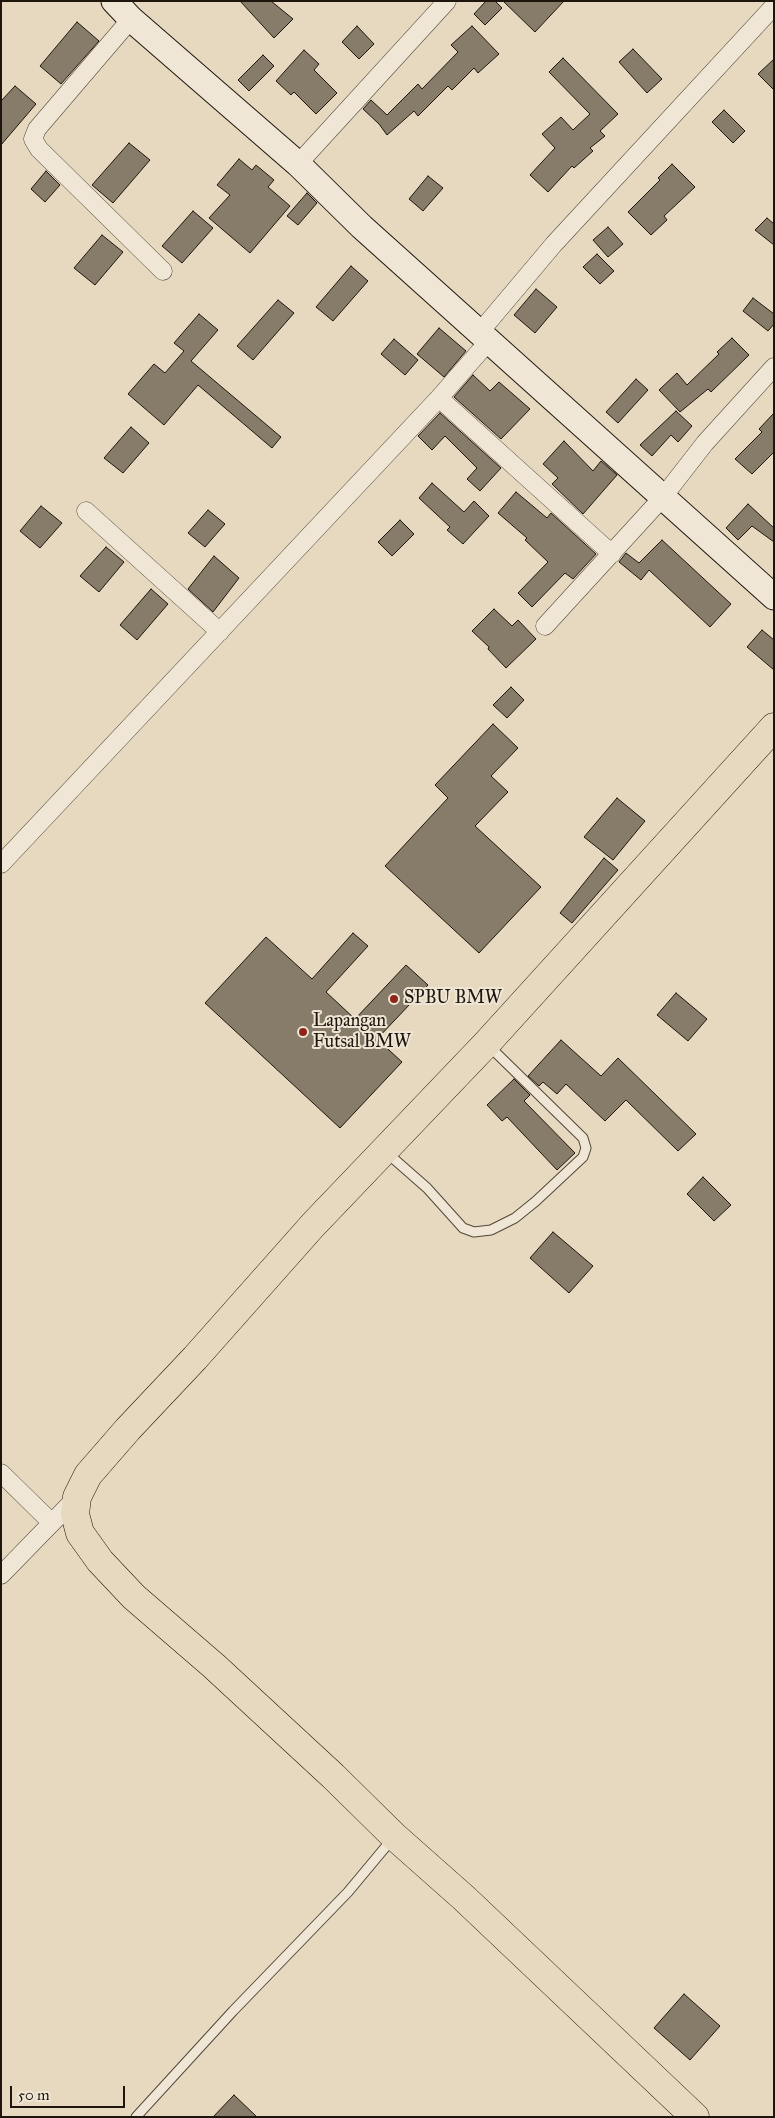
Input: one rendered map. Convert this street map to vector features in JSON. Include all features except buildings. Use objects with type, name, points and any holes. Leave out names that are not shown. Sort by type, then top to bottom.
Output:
[{"type":"highway","points":[[695,2117],[464,1898],[394,1836],[333,1776],[228,1679],[134,1597],[100,1561],[80,1532],[75,1514],[77,1497],[88,1475],[128,1429],[195,1358],[313,1225],[486,1043],[774,727]]},
{"type":"street","points":[[298,164],[447,1]]},
{"type":"street","points":[[1,864],[439,398],[554,244],[774,6]]},
{"type":"street","points":[[162,271],[39,149],[33,138],[37,129],[122,10],[298,164],[362,227],[774,597]]},
{"type":"street","points":[[545,626],[663,497],[705,443],[774,367]]},
{"type":"street","points":[[439,398],[612,554]]},
{"type":"street","points":[[86,511],[220,632]]},
{"type":"street","points":[[1,1473],[52,1523]]},
{"type":"street","points":[[1,1575],[77,1497]]},
{"type":"lane","points":[[384,1150],[428,1188],[463,1228],[474,1232],[491,1230],[514,1218],[536,1201],[583,1156],[586,1148],[583,1138],[486,1043]]},
{"type":"lane","points":[[136,2117],[233,2011],[348,1892],[394,1836]]},
{"type":"place","name":"SPBU BMW","points":[[394,999]]},
{"type":"place","name":"Lapangan Futsal BMW","points":[[303,1032]]}]
